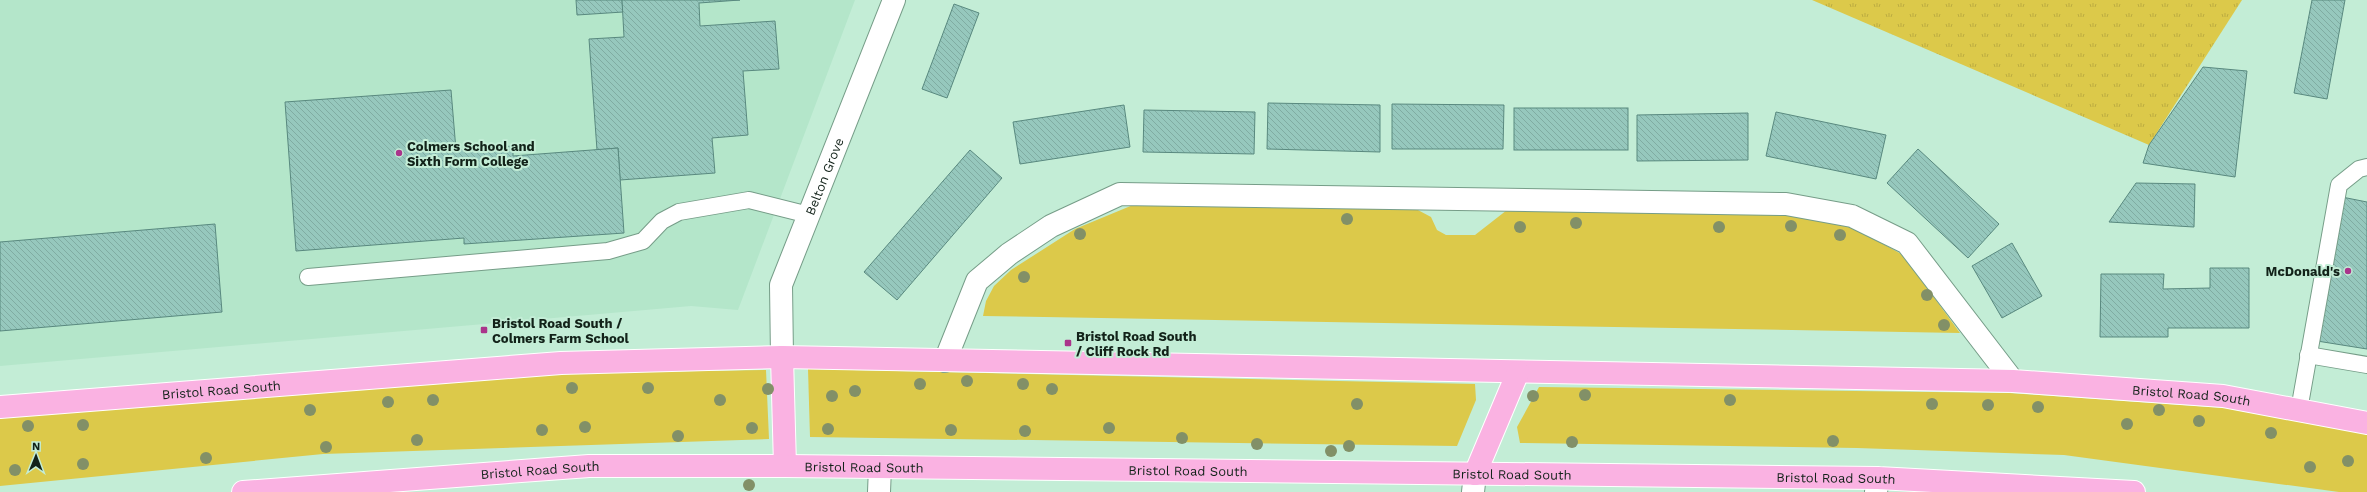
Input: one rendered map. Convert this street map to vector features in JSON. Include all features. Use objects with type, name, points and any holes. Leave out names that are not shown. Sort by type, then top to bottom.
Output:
[{"type":"highway","name":"Bristol Road South","points":[[0,408],[561,363],[782,357],[2013,381],[2223,396],[2367,423]]},
{"type":"highway","points":[[782,357],[785,466]]},
{"type":"highway","points":[[1474,483],[1518,372]]},
{"type":"highway","name":"Bristol Road South","points":[[243,492],[589,466],[880,467],[1474,483],[1877,485],[2134,492]]},
{"type":"street","name":"Belton Grove","points":[[782,357],[781,285],[894,0]]},
{"type":"street","points":[[945,361],[977,281],[1009,254],[1051,226],[1120,194],[1755,203],[1786,204],[1852,216],[1907,243],[2013,381]]},
{"type":"street","points":[[879,492],[880,467]]},
{"type":"lane","points":[[2299,410],[2338,185],[2349,176],[2367,167]]},
{"type":"lane","points":[[2349,176],[2367,176]]},
{"type":"lane","points":[[308,277],[608,251],[643,241],[662,221],[679,212],[749,200],[809,215]]},
{"type":"lane","points":[[2308,355],[2367,365]]},
{"type":"shaded area","name":"Colmers School and Sixth Form College","points":[[0,0],[855,0],[738,310],[691,306],[0,366]]},
{"type":"green space","points":[[1812,0],[2242,0],[2149,145]]},
{"type":"green space","points":[[1133,205],[1416,209],[1431,217],[1437,230],[1446,235],[1475,235],[1507,210],[1785,211],[1851,226],[1903,255],[1960,333],[983,316],[986,301],[994,286],[1011,270],[1075,229]]},
{"type":"green space","points":[[808,369],[1475,384],[1476,400],[1457,446],[810,437]]},
{"type":"green space","points":[[766,370],[769,439],[323,454],[0,486],[0,417],[569,373]]},
{"type":"green space","points":[[1539,387],[2009,393],[2225,408],[2367,434],[2367,492],[2339,492],[2064,455],[1857,448],[1520,443],[1517,427]]},
{"type":"building","points":[[576,0],[622,0],[623,12],[577,15]]},
{"type":"building","points":[[622,0],[740,0],[699,3],[700,26],[775,21],[779,69],[743,71],[748,135],[712,138],[715,173],[620,180],[618,148],[597,150],[589,39],[624,37]]},
{"type":"building","points":[[2312,0],[2345,0],[2327,99],[2294,93]]},
{"type":"building","points":[[954,4],[979,13],[947,98],[922,89]]},
{"type":"building","points":[[2203,67],[2247,71],[2235,177],[2143,163],[2149,145]]},
{"type":"building","points":[[451,90],[456,150],[513,146],[513,156],[618,148],[624,233],[464,244],[464,238],[296,251],[285,102]]},
{"type":"building","points":[[1268,103],[1380,105],[1380,152],[1267,149]]},
{"type":"building","points":[[1392,104],[1504,105],[1503,149],[1392,149]]},
{"type":"building","points":[[1124,105],[1130,147],[1020,164],[1013,122]]},
{"type":"building","points":[[1514,108],[1628,108],[1628,150],[1514,150]]},
{"type":"building","points":[[1144,110],[1255,112],[1254,154],[1143,152]]},
{"type":"building","points":[[1776,112],[1886,135],[1876,179],[1766,156]]},
{"type":"building","points":[[1748,113],[1748,160],[1637,161],[1637,115]]},
{"type":"building","points":[[1918,149],[1999,224],[1968,258],[1887,183]]},
{"type":"building","points":[[970,150],[1002,178],[897,300],[864,272]]},
{"type":"building","points":[[2136,183],[2195,184],[2194,227],[2109,222]]},
{"type":"building","name":"McDonald's","points":[[2342,197],[2367,202],[2367,349],[2317,341]]},
{"type":"building","points":[[215,224],[222,312],[0,331],[0,242]]},
{"type":"building","points":[[2012,243],[2042,296],[2002,318],[1972,266]]},
{"type":"building","points":[[2210,268],[2249,268],[2249,328],[2168,328],[2168,337],[2100,337],[2101,274],[2164,274],[2163,289],[2210,288]]},
{"type":"place","name":"Colmers School and Sixth Form College","points":[[399,153]]},
{"type":"place","name":"McDonald's","points":[[2348,271]]},
{"type":"place","name":"Bristol Road South / Colmers Farm School","points":[[484,330]]},
{"type":"place","name":"Bristol Road South / Cliff Rock Rd","points":[[1068,343]]}]
